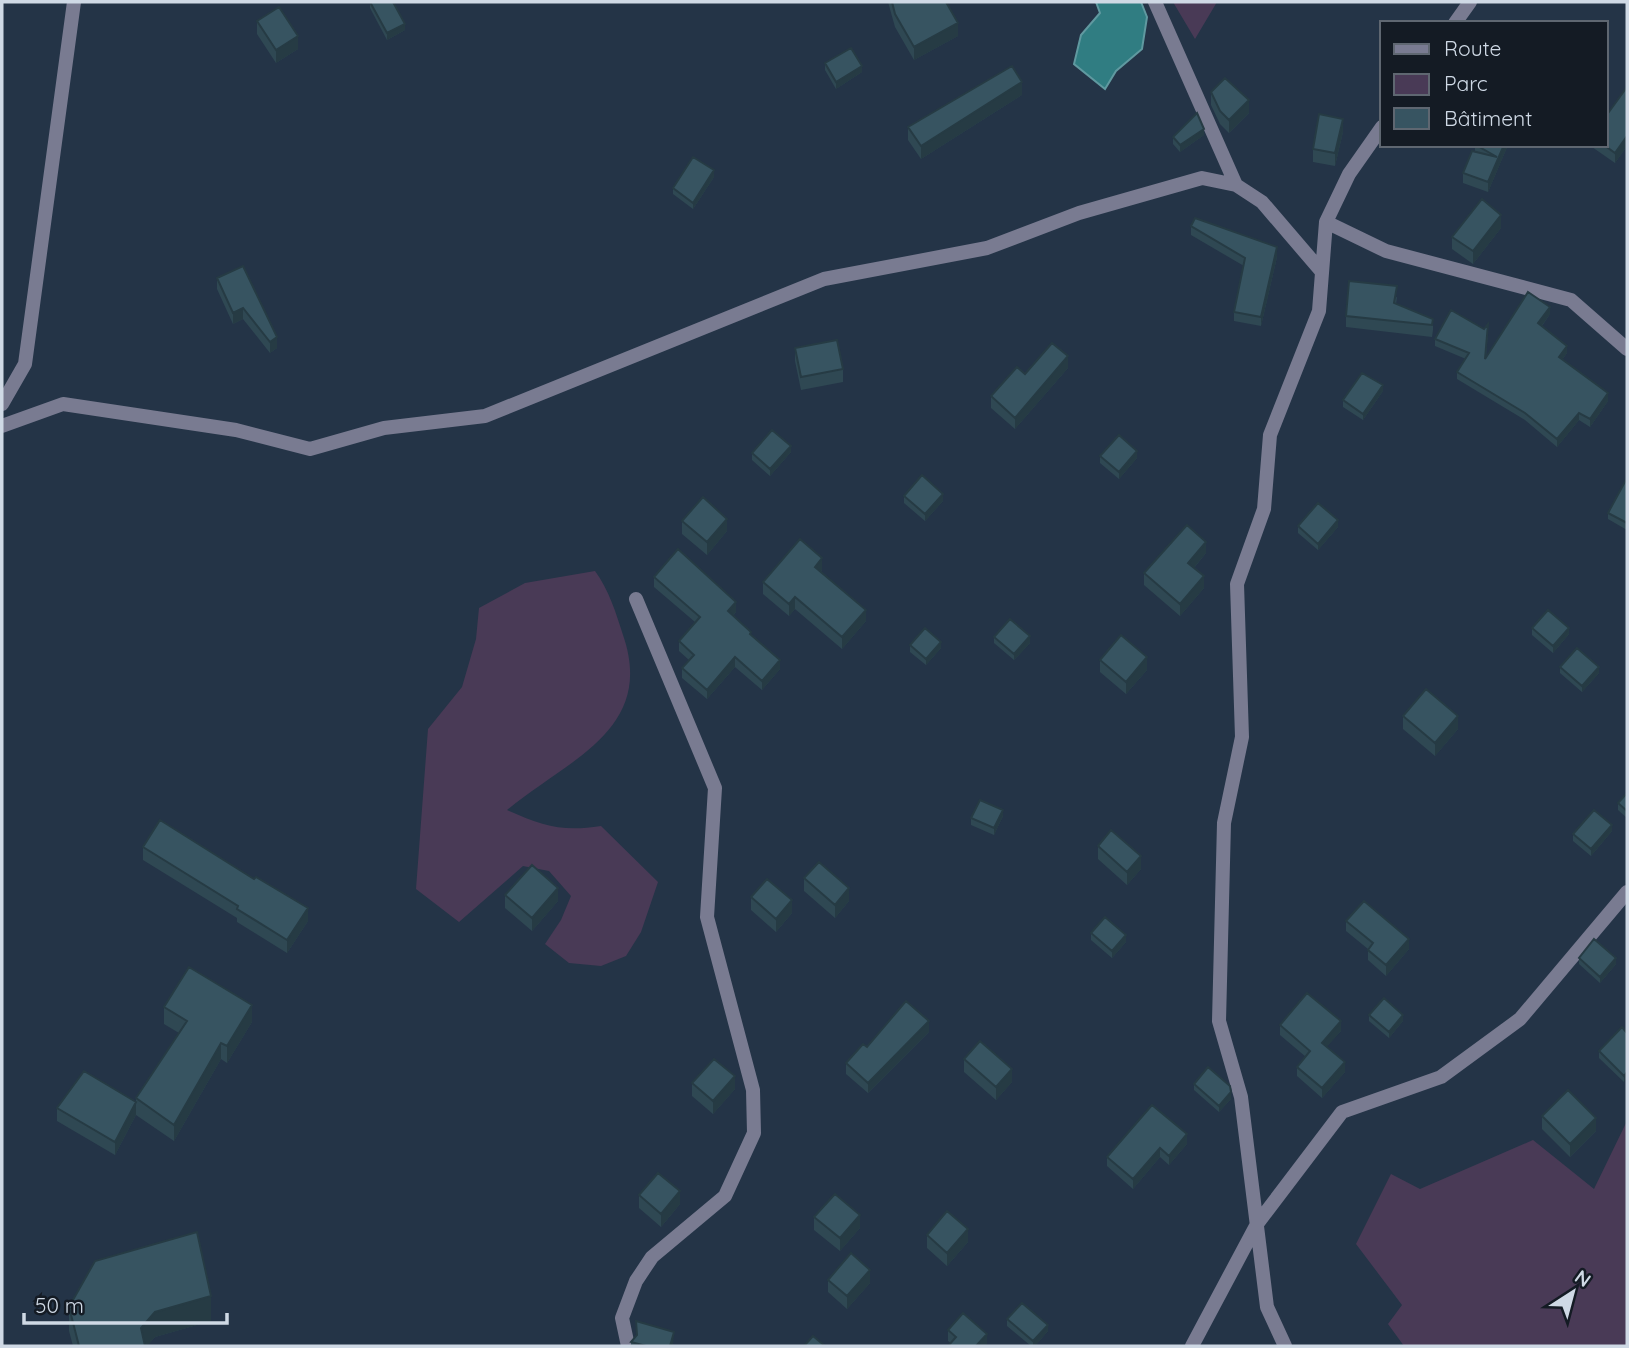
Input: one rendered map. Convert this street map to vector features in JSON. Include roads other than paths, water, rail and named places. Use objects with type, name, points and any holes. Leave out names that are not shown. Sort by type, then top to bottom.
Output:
[{"type":"street","points":[[2,404],[25,364],[74,2]]},
{"type":"street","points":[[1154,2],[1236,185]]},
{"type":"street","points":[[1456,21],[1470,2]]},
{"type":"street","points":[[1285,1346],[1267,1307],[1241,1097],[1219,1021],[1224,823],[1242,737],[1237,584],[1264,509],[1270,435],[1319,312],[1326,222],[1349,174],[1380,130]]},
{"type":"street","points":[[2,426],[63,404],[236,430],[310,449],[384,428],[485,416],[824,279],[987,248],[1079,213],[1202,178],[1236,185],[1262,202],[1322,272]]},
{"type":"street","points":[[1326,222],[1386,251],[1571,300],[1627,349]]},
{"type":"street","points":[[628,1346],[622,1318],[636,1281],[652,1258],[725,1196],[754,1133],[753,1090],[707,917],[715,788],[636,599]]},
{"type":"street","points":[[1192,1346],[1257,1224],[1342,1112],[1441,1077],[1520,1019],[1627,892]]}]
